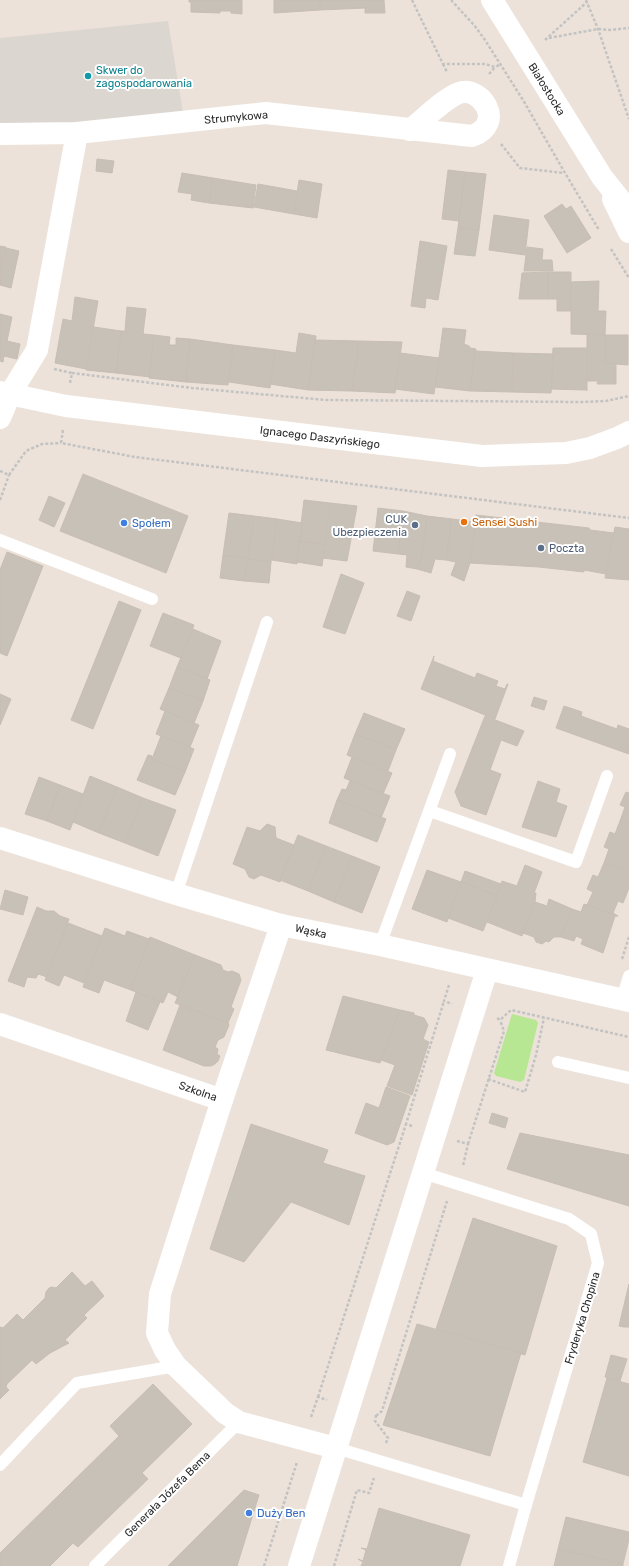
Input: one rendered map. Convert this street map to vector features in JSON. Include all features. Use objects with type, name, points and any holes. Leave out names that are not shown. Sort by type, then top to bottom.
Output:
[{"type":"street","name":"Białostocka","points":[[492,0],[602,177],[629,232]]},
{"type":"street","points":[[410,130],[448,99],[461,92],[470,93],[481,99],[488,108],[489,116],[479,131]]},
{"type":"street","name":"Strumykowa","points":[[0,134],[77,133],[266,113],[410,130],[479,131]]},
{"type":"street","points":[[0,418],[5,393],[37,350],[77,133]]},
{"type":"street","name":"Białostocka","points":[[602,177],[629,211]]},
{"type":"street","name":"Ignacego Daszyńskiego","points":[[5,393],[66,406],[482,456],[566,453],[590,448],[629,432]]},
{"type":"street","name":"Wąska","points":[[0,838],[176,894],[280,925],[380,945],[625,1000]]},
{"type":"street","name":"Szkolna","points":[[0,1024],[222,1100],[280,925]]},
{"type":"street","points":[[299,1566],[487,970]]},
{"type":"street","points":[[222,1100],[160,1294],[157,1333],[165,1350],[176,1366],[225,1413],[238,1422],[336,1448]]},
{"type":"lane","points":[[0,540],[152,599]]},
{"type":"lane","points":[[176,894],[267,622]]},
{"type":"lane","points":[[380,945],[450,754]]},
{"type":"lane","points":[[430,811],[576,862],[607,776]]},
{"type":"lane","points":[[625,1000],[629,976]]},
{"type":"lane","points":[[558,1062],[629,1078]]},
{"type":"lane","name":"Fryderyka Chopina","points":[[423,1173],[569,1219],[591,1234],[598,1263],[509,1566]]},
{"type":"lane","points":[[0,1465],[77,1383],[176,1366]]},
{"type":"lane","name":"Generała Józefa Bema","points":[[95,1566],[238,1422]]},
{"type":"lane","points":[[336,1448],[526,1505]]},
{"type":"path","points":[[451,0],[474,25],[485,40],[523,100],[601,232]]},
{"type":"path","points":[[586,0],[598,29],[629,119]]},
{"type":"path","points":[[549,38],[598,29],[610,30],[629,28]]},
{"type":"path","points":[[479,131],[520,168],[565,173]]},
{"type":"path","points":[[609,245],[629,278]]},
{"type":"path","points":[[478,401],[581,402],[606,401],[629,396]]},
{"type":"path","points":[[0,500],[9,475],[26,451],[42,444],[61,443]]},
{"type":"path","points":[[0,472],[9,475]]},
{"type":"path","points":[[610,516],[629,518]]},
{"type":"path","points":[[488,1079],[525,1092],[536,1056],[544,1018]]},
{"type":"path","points":[[468,1144],[504,1031],[500,1020]]},
{"type":"path","points":[[318,1397],[406,1124]]},
{"type":"green space","points":[[512,1014],[536,1020],[538,1023],[524,1080],[520,1082],[496,1076],[494,1073]]},
{"type":"shaded area","name":"Skwer do zagospodarowania","points":[[168,21],[183,113],[75,127],[0,124],[0,38]]},
{"type":"building","points":[[189,0],[242,0],[242,14],[231,13],[231,11],[220,11],[220,13],[191,12],[191,2],[189,2]]},
{"type":"building","points":[[274,0],[320,0],[320,10],[274,13]]},
{"type":"building","points":[[320,0],[384,0],[385,13],[365,13],[365,8],[320,10]]},
{"type":"building","points":[[97,159],[114,161],[112,173],[96,171]]},
{"type":"building","points":[[448,170],[465,172],[459,221],[442,219]]},
{"type":"building","points":[[465,172],[486,174],[479,230],[458,228]]},
{"type":"building","points":[[182,173],[213,178],[209,203],[191,200],[192,194],[178,192]]},
{"type":"building","points":[[213,178],[256,185],[253,208],[209,203]]},
{"type":"building","points":[[299,180],[322,184],[317,218],[294,214]]},
{"type":"building","points":[[258,184],[297,191],[294,214],[254,207]]},
{"type":"building","points":[[562,204],[566,209],[571,206],[591,238],[567,253],[544,216]]},
{"type":"building","points":[[494,215],[529,220],[525,255],[489,250]]},
{"type":"building","points":[[458,228],[479,230],[475,256],[454,254]]},
{"type":"building","points":[[420,241],[447,246],[438,300],[426,298],[425,308],[411,306]]},
{"type":"building","points":[[0,246],[6,247],[0,274]]},
{"type":"building","points":[[527,247],[543,249],[542,260],[552,260],[553,271],[524,271]]},
{"type":"building","points":[[6,248],[19,251],[11,288],[0,285],[0,274]]},
{"type":"building","points":[[548,272],[548,299],[519,299],[522,273]]},
{"type":"building","points":[[548,272],[571,272],[571,311],[557,311],[557,299],[548,299]]},
{"type":"building","points":[[599,281],[598,311],[606,311],[605,335],[571,334],[571,282]]},
{"type":"building","points":[[75,297],[98,301],[86,369],[55,363],[63,319],[72,321]]},
{"type":"building","points":[[127,307],[146,309],[143,334],[154,335],[150,377],[116,373],[121,331],[125,331]]},
{"type":"building","points":[[0,314],[12,317],[7,341],[20,344],[17,359],[4,356],[3,362],[0,361]]},
{"type":"building","points":[[94,327],[121,331],[116,373],[86,370]]},
{"type":"building","points":[[443,328],[466,330],[464,344],[470,348],[476,349],[470,391],[435,387]]},
{"type":"building","points":[[299,333],[316,336],[308,390],[270,384],[275,350],[296,353]]},
{"type":"building","points":[[587,334],[605,335],[605,363],[616,363],[616,384],[597,384],[598,381],[587,381]]},
{"type":"building","points":[[154,335],[170,337],[169,345],[176,345],[176,338],[190,339],[186,382],[149,378]]},
{"type":"building","points":[[605,335],[628,335],[628,365],[605,363]]},
{"type":"building","points":[[190,339],[233,345],[228,385],[186,382]]},
{"type":"building","points":[[315,340],[359,341],[352,391],[308,390]]},
{"type":"building","points":[[359,341],[402,342],[395,393],[352,391]]},
{"type":"building","points":[[233,345],[275,350],[270,388],[229,382]]},
{"type":"building","points":[[553,348],[587,348],[587,391],[551,389]]},
{"type":"building","points":[[475,351],[513,353],[512,392],[470,391]]},
{"type":"building","points":[[400,353],[439,358],[434,394],[395,389]]},
{"type":"building","points":[[513,353],[553,354],[551,393],[512,392]]},
{"type":"building","name":"Społem","points":[[83,474],[188,516],[166,573],[60,531]]},
{"type":"building","points":[[49,496],[65,503],[54,527],[39,520]]},
{"type":"building","points":[[304,500],[330,503],[325,545],[299,541]]},
{"type":"building","points":[[330,503],[357,506],[347,561],[323,558]]},
{"type":"building","points":[[378,508],[403,511],[398,554],[373,551]]},
{"type":"building","points":[[403,511],[427,516],[422,557],[417,569],[406,567],[407,555],[398,554]]},
{"type":"building","points":[[229,513],[254,516],[248,559],[223,555]]},
{"type":"building","name":"Poczta","points":[[476,515],[589,528],[590,530],[614,533],[606,574],[584,570],[584,572],[539,567],[470,563]]},
{"type":"building","points":[[254,516],[277,519],[271,562],[248,559]]},
{"type":"building","points":[[427,516],[452,519],[446,560],[435,559],[431,573],[417,569],[422,557]]},
{"type":"building","points":[[277,519],[302,523],[297,564],[272,560]]},
{"type":"building","points":[[452,519],[475,522],[470,563],[464,581],[451,575],[456,562],[446,560]]},
{"type":"building","points":[[615,527],[629,529],[629,580],[605,578]]},
{"type":"building","points":[[299,541],[325,545],[322,566],[297,562]]},
{"type":"building","points":[[7,552],[43,566],[7,656],[0,653],[0,570]]},
{"type":"building","points":[[223,555],[248,559],[244,581],[220,578]]},
{"type":"building","points":[[248,559],[271,562],[269,583],[244,581]]},
{"type":"building","points":[[341,574],[364,583],[345,634],[323,627]]},
{"type":"building","points":[[407,591],[420,596],[411,621],[397,616]]},
{"type":"building","points":[[119,601],[141,610],[93,729],[71,720]]},
{"type":"building","points":[[163,613],[194,625],[181,658],[150,646]]},
{"type":"building","points":[[193,629],[221,641],[207,679],[177,667]]},
{"type":"building","points":[[434,656],[433,661],[475,678],[477,673],[498,681],[496,686],[505,689],[508,684],[495,719],[421,689]]},
{"type":"building","points":[[177,667],[210,680],[203,701],[169,688]]},
{"type":"building","points":[[169,688],[203,701],[194,723],[160,709]]},
{"type":"building","points":[[0,694],[11,699],[0,725]]},
{"type":"building","points":[[534,697],[547,701],[544,710],[531,706]]},
{"type":"building","points":[[564,706],[582,712],[581,716],[617,729],[618,725],[629,729],[629,744],[626,753],[556,728]]},
{"type":"building","points":[[165,711],[199,725],[190,747],[156,734]]},
{"type":"building","points":[[364,713],[405,729],[396,750],[355,734]]},
{"type":"building","points":[[485,716],[524,731],[517,746],[501,740],[490,770],[501,774],[486,815],[461,806],[455,792]]},
{"type":"building","points":[[355,734],[396,750],[388,771],[347,755]]},
{"type":"building","points":[[161,736],[194,749],[185,772],[152,759]]},
{"type":"building","points":[[629,744],[629,754],[626,753]]},
{"type":"building","points":[[148,755],[152,756],[152,759],[185,772],[175,795],[137,780]]},
{"type":"building","points":[[352,757],[392,773],[383,794],[344,778]]},
{"type":"building","points":[[90,776],[117,787],[99,833],[73,822]]},
{"type":"building","points":[[39,777],[60,785],[47,821],[25,814]]},
{"type":"building","points":[[350,781],[390,796],[381,818],[337,800],[342,789],[346,790]]},
{"type":"building","points":[[538,781],[560,789],[556,802],[567,806],[556,837],[522,827]]},
{"type":"building","points":[[60,785],[83,794],[70,830],[47,821]]},
{"type":"building","points":[[117,787],[143,798],[125,843],[99,833]]},
{"type":"building","points":[[626,792],[629,793],[629,824],[620,821],[625,807],[620,805]]},
{"type":"building","points":[[143,798],[176,810],[158,856],[125,843]]},
{"type":"building","points":[[337,800],[386,819],[377,842],[329,823]]},
{"type":"building","points":[[620,821],[629,824],[629,872],[604,863],[609,849],[604,847],[610,832],[615,834]]},
{"type":"building","points":[[267,824],[275,827],[276,838],[294,845],[280,882],[261,875],[254,879],[249,877],[245,869],[233,864],[247,827],[260,831]]},
{"type":"building","points":[[298,835],[326,846],[308,891],[280,880]]},
{"type":"building","points":[[326,846],[352,856],[334,902],[308,891]]},
{"type":"building","points":[[352,856],[380,867],[362,913],[334,902]]},
{"type":"building","points":[[604,863],[629,872],[629,888],[623,903],[618,901],[613,913],[618,916],[587,905],[593,892],[587,889],[593,875],[598,877]]},
{"type":"building","points":[[525,865],[542,872],[534,893],[536,893],[535,902],[522,936],[487,922],[502,881],[517,886]]},
{"type":"building","points":[[427,870],[461,882],[447,922],[412,909]]},
{"type":"building","points":[[465,871],[501,884],[497,896],[461,882]]},
{"type":"building","points":[[461,882],[497,896],[483,931],[448,918]]},
{"type":"building","points":[[5,890],[28,897],[23,915],[0,909]]},
{"type":"building","points":[[549,899],[572,909],[561,937],[554,937],[549,942],[546,941],[542,944],[536,942],[534,937],[523,933],[535,902],[547,906]]},
{"type":"building","points":[[584,904],[618,916],[615,916],[603,953],[581,944],[583,939],[576,936],[574,941],[561,937],[572,909],[581,912]]},
{"type":"building","points":[[37,907],[46,911],[54,911],[60,916],[69,919],[47,977],[38,974],[36,978],[27,977],[24,987],[8,981]]},
{"type":"building","points":[[68,923],[102,936],[84,983],[64,975],[59,986],[45,980]]},
{"type":"building","points":[[105,928],[125,936],[127,931],[149,939],[131,990],[104,980],[99,993],[83,987]]},
{"type":"building","points":[[150,937],[195,955],[178,997],[168,992],[163,1003],[131,990]]},
{"type":"building","points":[[195,955],[221,965],[223,970],[228,972],[232,971],[239,974],[241,980],[231,1007],[234,1009],[228,1023],[175,1003]]},
{"type":"building","points":[[136,992],[160,1002],[148,1030],[126,1021]]},
{"type":"building","points":[[343,996],[400,1010],[380,1063],[326,1050]]},
{"type":"building","points":[[180,1005],[228,1023],[229,1025],[224,1037],[218,1040],[215,1047],[218,1049],[217,1054],[220,1056],[215,1064],[211,1066],[204,1066],[163,1050]]},
{"type":"building","points":[[400,1010],[414,1013],[414,1015],[424,1018],[428,1025],[423,1039],[429,1042],[412,1095],[387,1086],[395,1065],[381,1060]]},
{"type":"building","points":[[386,1087],[410,1096],[394,1142],[387,1145],[355,1133],[366,1103],[379,1108]]},
{"type":"building","points":[[492,1113],[508,1118],[505,1128],[489,1123]]},
{"type":"building","points":[[251,1124],[328,1150],[323,1163],[365,1176],[349,1225],[291,1202],[244,1262],[210,1249]]},
{"type":"building","points":[[520,1133],[629,1155],[629,1206],[507,1169]]},
{"type":"building","points":[[473,1218],[557,1246],[525,1355],[436,1329]]},
{"type":"building","points":[[72,1272],[85,1286],[92,1281],[104,1296],[84,1315],[87,1318],[65,1340],[69,1343],[50,1353],[36,1364],[32,1360],[7,1384],[6,1387],[9,1390],[0,1399],[0,1327],[3,1328],[17,1314],[23,1320],[45,1298],[46,1292],[49,1288],[56,1288]]},
{"type":"building","points":[[629,1284],[629,1327],[624,1327],[619,1326]]},
{"type":"building","points":[[417,1324],[521,1353],[490,1456],[383,1425]]},
{"type":"building","points":[[611,1355],[627,1359],[620,1381],[605,1377]]},
{"type":"building","points":[[607,1378],[629,1384],[629,1476],[583,1462]]},
{"type":"building","points":[[153,1384],[192,1424],[142,1473],[148,1479],[78,1547],[73,1543],[50,1566],[0,1566],[0,1553],[119,1436],[110,1426]]},
{"type":"building","points":[[244,1490],[259,1495],[237,1566],[168,1566]]},
{"type":"building","points":[[379,1508],[470,1535],[460,1566],[361,1566],[363,1562],[358,1559],[363,1561],[366,1550],[361,1548],[367,1549]]},
{"type":"building","points":[[566,1517],[629,1532],[629,1539],[623,1564],[558,1549]]},
{"type":"building","points":[[558,1549],[623,1564],[623,1566],[554,1566]]},
{"type":"place","name":"Skwer do zagospodarowania","points":[[88,76]]},
{"type":"place","name":"Sensei Sushi","points":[[464,522]]},
{"type":"place","name":"Społem","points":[[124,523]]},
{"type":"place","name":"CUK Ubezpieczenia","points":[[415,525]]},
{"type":"place","name":"Poczta","points":[[541,548]]},
{"type":"place","name":"Duży Ben","points":[[249,1513]]}]
